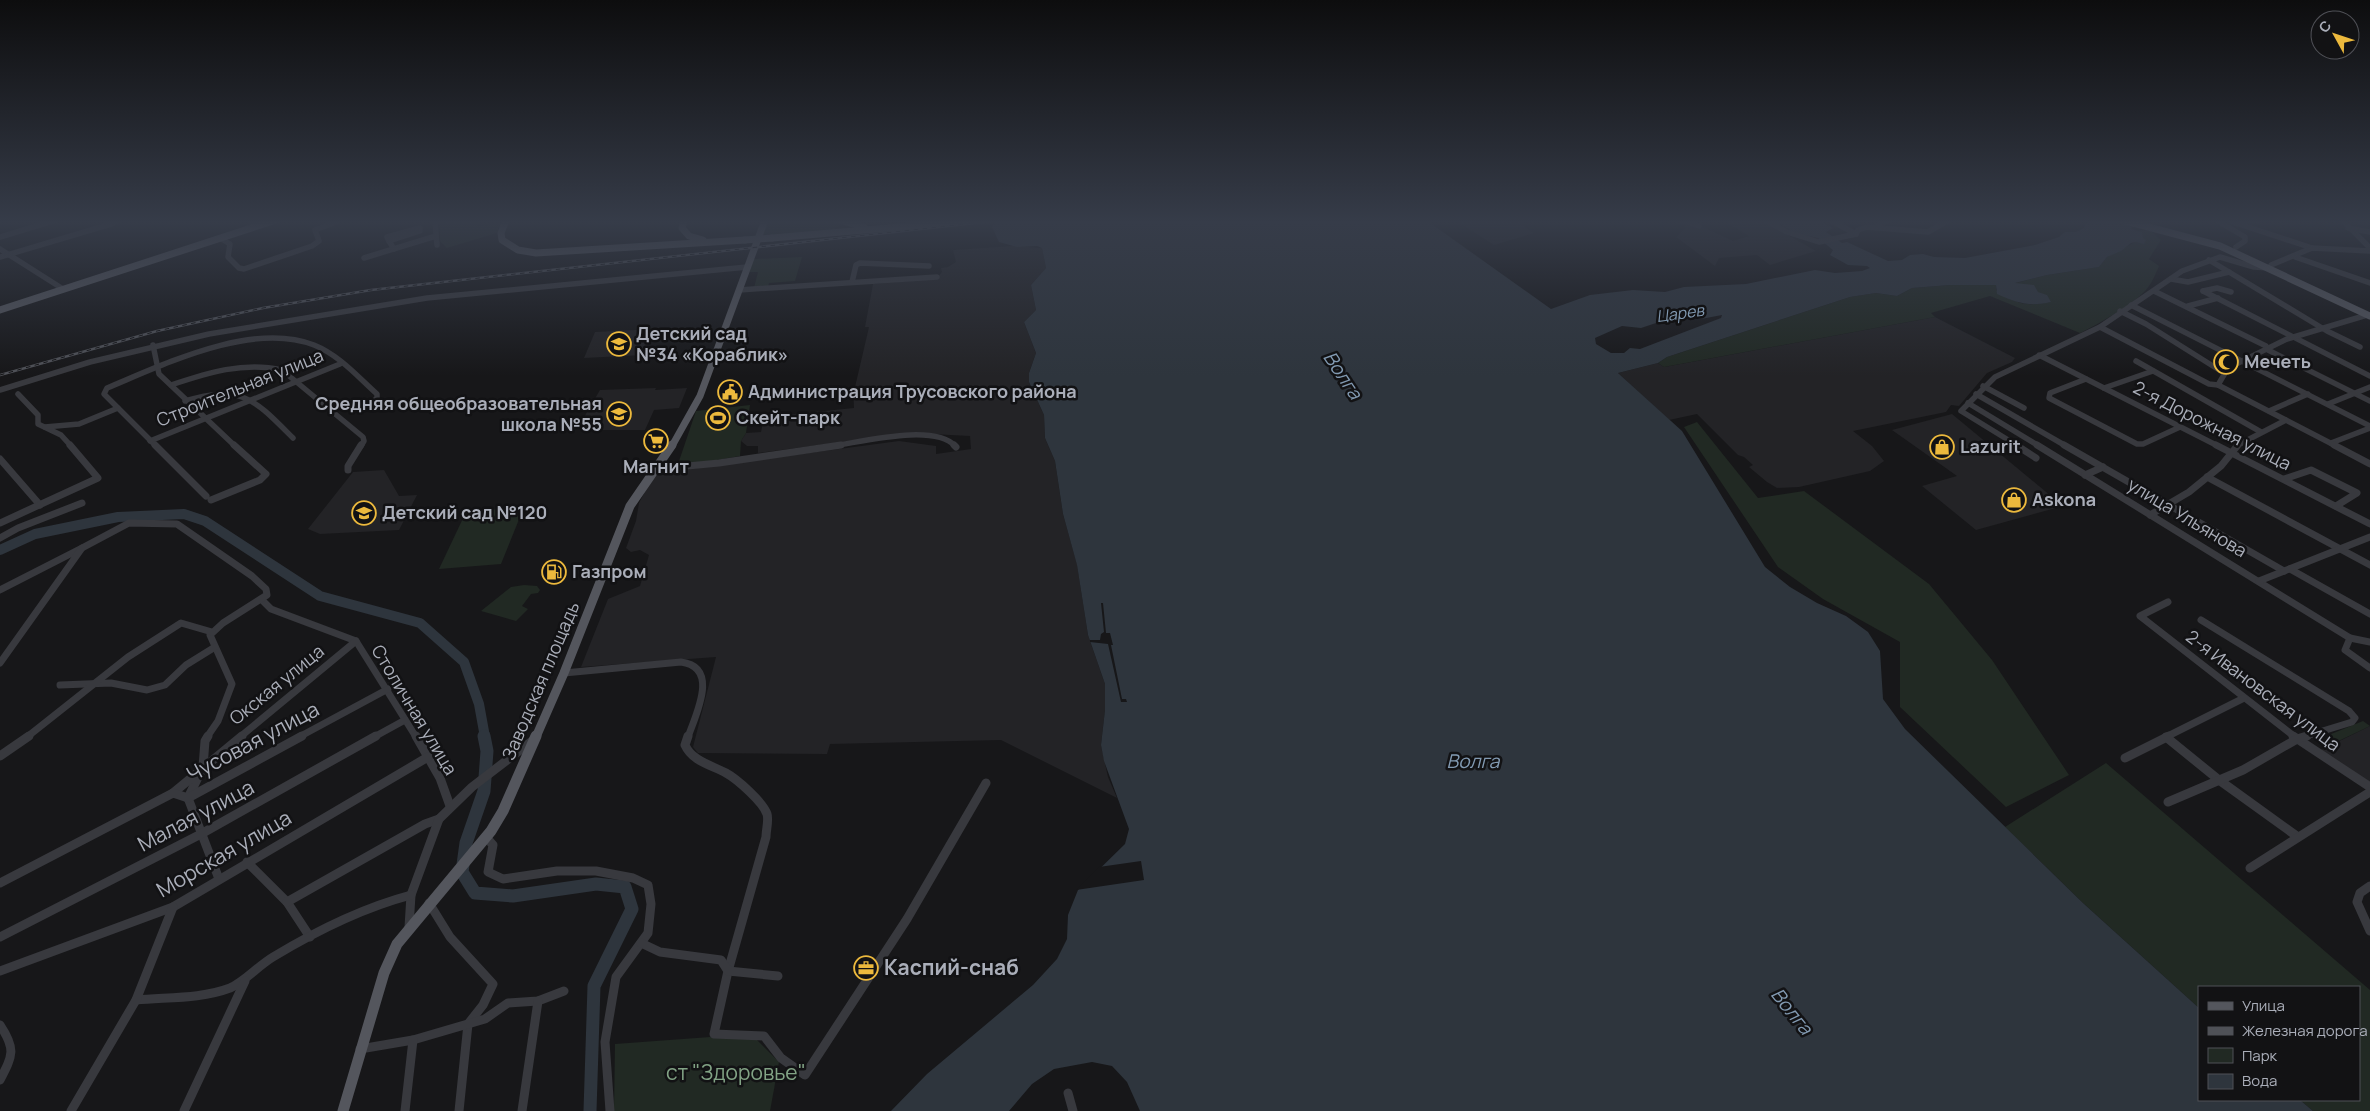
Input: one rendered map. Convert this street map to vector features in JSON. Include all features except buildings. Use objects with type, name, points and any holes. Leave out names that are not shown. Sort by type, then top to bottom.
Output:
[{"type":"main road","points":[[0,310],[115,272]]},
{"type":"main road","name":"Заводская площадь","points":[[344,1111],[360,1049],[384,973],[397,944],[488,834],[502,811],[564,673],[630,506],[656,470],[693,411],[745,272]]},
{"type":"main road","points":[[2278,272],[2369,316]]},
{"type":"street","points":[[36,272],[62,289]]},
{"type":"street","points":[[0,390],[90,362],[209,334],[427,298],[697,272]]},
{"type":"street","points":[[852,282],[855,272]]},
{"type":"street","points":[[2036,458],[1961,411],[1983,386],[1995,376],[2100,326],[2130,304],[2181,272]]},
{"type":"street","points":[[2170,279],[2188,282],[2229,272],[2327,331],[2360,347]]},
{"type":"street","points":[[2338,272],[2370,283]]},
{"type":"street","points":[[739,290],[938,277]]},
{"type":"street","points":[[2231,292],[2217,288],[2203,291],[2370,376]]},
{"type":"street","points":[[2154,290],[2370,401]]},
{"type":"street","points":[[2188,306],[2218,298]]},
{"type":"street","points":[[2130,304],[2188,333],[2239,362],[2308,394],[2370,427]]},
{"type":"street","points":[[2120,311],[2146,324],[2224,373]]},
{"type":"street","points":[[2218,385],[2224,373],[2239,362],[2295,337],[2369,316]]},
{"type":"street","points":[[2100,326],[2208,384],[2218,385],[2370,464]]},
{"type":"street","points":[[153,346],[156,368],[158,374],[202,418],[266,474],[260,480],[209,498],[104,394],[104,390],[156,368],[199,352],[279,337],[317,346],[377,394],[376,398],[368,406],[383,405]]},
{"type":"street","name":"2-я Дорожная улица","points":[[2039,355],[2370,524]]},
{"type":"street","points":[[2136,361],[2261,432]]},
{"type":"street","name":"Строительная улица","points":[[150,441],[202,418],[340,364]]},
{"type":"street","points":[[171,385],[217,370],[265,367],[282,370],[363,437],[364,441],[348,466],[348,470]]},
{"type":"street","points":[[2104,388],[2153,371]]},
{"type":"street","points":[[2086,379],[2050,393],[2049,398],[2131,442],[2143,444],[2180,427]]},
{"type":"street","points":[[1983,386],[2024,408]]},
{"type":"street","points":[[2328,404],[2370,387]]},
{"type":"street","points":[[186,401],[217,393],[237,394],[256,402],[293,438]]},
{"type":"street","points":[[0,523],[98,478],[61,435],[38,424],[38,415],[18,394]]},
{"type":"street","points":[[1976,394],[2168,506],[2370,614]]},
{"type":"street","points":[[2269,411],[2308,394]]},
{"type":"street","name":"улица Ульянова","points":[[1968,403],[2350,638]]},
{"type":"street","points":[[42,427],[71,426],[118,408]]},
{"type":"street","points":[[2150,516],[2168,506],[2221,466],[2235,447],[2286,420]]},
{"type":"street","points":[[2331,443],[2370,427]]},
{"type":"street","points":[[656,470],[719,463],[911,435],[930,436],[951,441],[956,447]]},
{"type":"street","points":[[0,459],[40,505]]},
{"type":"street","points":[[2084,475],[2103,467]]},
{"type":"street","points":[[2284,479],[2311,470],[2357,493],[2336,506]]},
{"type":"street","points":[[2207,477],[2370,565]]},
{"type":"street","points":[[0,538],[18,528],[82,503]]},
{"type":"street","points":[[0,590],[129,523],[175,523],[252,576],[267,592],[262,600],[212,632],[210,637],[232,684],[218,721],[205,740],[203,767],[188,798],[219,879]]},
{"type":"street","points":[[2259,581],[2370,537]]},
{"type":"street","points":[[0,662],[82,548]]},
{"type":"street","name":"Столичная улица","points":[[262,600],[271,609],[356,641],[388,689],[440,778],[450,806]]},
{"type":"street","name":"2-я Ивановская улица","points":[[2168,602],[2140,616],[2297,739],[2370,787]]},
{"type":"street","points":[[2168,802],[2244,770],[2297,739],[2352,722],[2355,718],[2349,712],[2201,620]]},
{"type":"street","points":[[0,756],[39,728],[128,657],[181,623],[212,632]]},
{"type":"street","points":[[2370,643],[2350,638],[2345,650],[2370,668]]},
{"type":"street","name":"Окская улица","points":[[173,793],[356,641]]},
{"type":"street","points":[[60,685],[111,683],[147,690],[165,685],[186,665],[214,647]]},
{"type":"street","points":[[564,673],[681,662],[692,664],[700,672],[704,684],[685,745],[686,749],[698,759],[728,774],[758,800],[767,814],[766,837],[728,971],[714,1034],[764,1036],[781,1058],[805,1074],[907,919],[986,783]]},
{"type":"street","name":"Чусовая улица","points":[[0,883],[173,793],[188,798],[388,689]]},
{"type":"street","points":[[2125,758],[2244,698]]},
{"type":"street","name":"Малая улица","points":[[0,937],[201,834],[405,720]]},
{"type":"street","points":[[2166,737],[2219,780],[2298,837]]},
{"type":"street","points":[[410,927],[411,895],[439,820],[450,806],[472,787],[535,739]]},
{"type":"street","name":"Морская улица","points":[[0,970],[173,907],[428,757]]},
{"type":"street","points":[[2250,868],[2370,792]]},
{"type":"street","points":[[287,902],[425,824],[439,820]]},
{"type":"street","points":[[488,834],[493,845],[488,872],[503,879],[528,874],[617,871],[634,876],[648,885],[651,904],[648,933],[616,978],[605,1042],[610,1111]]},
{"type":"street","points":[[247,862],[287,902],[310,937]]},
{"type":"street","points":[[2370,886],[2360,893],[2357,902],[2370,931]]},
{"type":"street","points":[[184,1111],[244,982],[258,966],[310,937],[391,900],[411,895]]},
{"type":"street","points":[[432,900],[450,937],[493,984],[483,1005],[468,1024],[459,1111]]},
{"type":"street","points":[[71,1111],[136,1000],[173,907]]},
{"type":"street","points":[[641,943],[660,952],[721,960],[728,971]]},
{"type":"street","points":[[728,971],[778,976]]},
{"type":"street","points":[[136,1000],[216,992],[244,982]]},
{"type":"street","points":[[360,1049],[413,1040],[485,1019],[508,1003],[538,1001],[564,991]]},
{"type":"street","points":[[522,1111],[538,1001]]},
{"type":"street","points":[[0,1025],[12,1044],[13,1050],[10,1061],[0,1080]]},
{"type":"street","points":[[405,1111],[413,1040]]},
{"type":"street","points":[[1068,1093],[1073,1111]]},
{"type":"shaded area","points":[[942,272],[1043,272],[1031,285],[1036,310],[1024,322],[1036,353],[1029,373],[1029,382],[1044,415],[1045,438],[1055,461],[1063,514],[1077,564],[1088,635],[1105,684],[1105,710],[1101,745],[1108,777],[1117,798],[1001,740],[830,744],[827,754],[698,753],[693,747],[716,657],[581,667],[608,599],[640,586],[649,555],[640,550],[631,552],[626,548],[636,521],[639,503],[651,480],[660,473],[899,441],[936,446],[936,454],[971,449],[970,436],[911,433],[758,453],[758,446],[747,446],[741,441],[746,433],[761,432],[764,417],[854,408],[853,388],[855,387],[869,327],[865,327],[873,284],[936,279]]},
{"type":"shaded area","points":[[1935,317],[2015,358],[2012,362],[1987,373],[1959,406],[1951,405],[1946,412],[1853,431],[1872,446],[1884,461],[1870,471],[1799,487],[1777,488],[1767,482],[1749,467],[1753,465],[1744,457],[1738,455],[1697,414],[1669,420],[1618,373],[1658,363],[1664,367]]},
{"type":"shaded area","name":"Детский сад №34 «Кораблик»","points":[[654,329],[644,355],[584,358],[595,332]]},
{"type":"shaded area","name":"Средняя общеобразовательная школа №55","points":[[656,388],[655,390],[687,388],[679,408],[654,410],[645,430],[582,430],[587,419],[583,419],[600,390]]},
{"type":"shaded area","points":[[1952,414],[2063,506],[1976,530],[1922,486],[1957,476],[1892,430]]},
{"type":"shaded area","name":"Детский сад №120","points":[[384,470],[399,496],[417,495],[399,530],[320,534],[308,529],[353,472]]},
{"type":"shaded area","points":[[2370,726],[2370,784],[2319,751]]},
{"type":"green space","points":[[749,272],[798,272],[795,281],[769,283],[768,287],[754,288],[758,272]]},
{"type":"green space","points":[[2067,272],[2156,272],[2146,290],[2130,304],[2080,333],[1990,296],[1931,313],[1935,317],[1664,367],[1658,363],[1667,357],[1850,297],[1876,293],[1897,296],[1912,288],[1950,285],[1996,285],[1996,290],[2015,301],[2028,304],[2050,302],[2012,284]]},
{"type":"green space","points":[[750,405],[746,433],[741,441],[740,456],[677,467],[696,411]]},
{"type":"green space","points":[[1697,422],[1758,498],[1804,491],[1929,584],[1992,660],[2069,775],[2006,807],[1900,707],[1900,642],[1823,599],[1778,567],[1684,427]]},
{"type":"green space","points":[[524,507],[501,564],[439,569],[466,512]]},
{"type":"green space","points":[[537,586],[540,590],[538,593],[531,594],[522,606],[528,609],[516,621],[481,611],[511,587]]},
{"type":"green space","points":[[2363,721],[2370,726],[2328,746],[2319,739]]},
{"type":"green space","points":[[2106,763],[2370,990],[2370,1111],[2313,1111],[2301,1101],[2360,1101],[2360,986],[2198,986],[2198,1007],[2083,903],[2005,827]]},
{"type":"green space","name":"ст \"Здоровье\"","points":[[751,1034],[779,1062],[770,1111],[614,1111],[615,1044]]},
{"type":"water","name":"Волга","points":[[1043,272],[1499,272],[1551,309],[1590,295],[1633,290],[1665,292],[1684,287],[1746,284],[1806,272],[2067,272],[2015,283],[2034,285],[2038,292],[2047,295],[2051,302],[2030,304],[2017,302],[1997,294],[1996,285],[1950,285],[1912,288],[1897,296],[1876,293],[1850,297],[1667,357],[1658,363],[1618,373],[1682,431],[1765,567],[1790,587],[1817,603],[1846,616],[1868,632],[1880,651],[1883,699],[1905,729],[2083,903],[2198,1007],[2198,1101],[2301,1101],[2313,1111],[1140,1111],[1127,1082],[1112,1066],[1092,1062],[1054,1069],[1032,1084],[1009,1111],[891,1111],[927,1074],[1033,985],[1057,959],[1067,939],[1068,915],[1078,890],[1125,844],[1129,829],[1104,761],[1101,745],[1105,710],[1105,684],[1088,635],[1077,565],[1063,514],[1055,461],[1045,438],[1044,415],[1029,382],[1029,373],[1036,353],[1024,322],[1036,310],[1031,285]],"holes":[[[1722,315],[1721,318],[1640,349],[1630,348],[1624,353],[1611,353],[1596,344],[1595,338],[1622,326],[1641,328],[1674,317],[1701,319]]]},
{"type":"pier","points":[[1101,603],[1103,603],[1106,633],[1110,633],[1113,645],[1111,645],[1122,699],[1126,699],[1127,702],[1121,702],[1108,644],[1090,642],[1090,640],[1100,640],[1101,634],[1104,632]]},
{"type":"pier","points":[[1141,861],[1144,880],[1076,890],[1099,867]]},
{"type":"waterway","points":[[0,550],[35,534],[118,517],[184,514],[205,521],[320,596],[420,623],[464,662],[479,704],[485,737]]},
{"type":"waterway","points":[[484,736],[487,751],[484,791],[466,843],[462,872],[475,893],[513,896],[596,884],[625,887],[632,909],[594,986],[590,1111]]},
{"type":"railway","points":[[0,375],[157,331],[263,308],[371,290],[535,272]]},
{"type":"place","name":"Детский сад №34 «Кораблик»","points":[[619,344]]},
{"type":"place","name":"Мечеть","points":[[2226,362]]},
{"type":"place","name":"Администрация Трусовского района","points":[[730,392]]},
{"type":"place","name":"Средняя общеобразовательная школа №55","points":[[619,414]]},
{"type":"place","name":"Скейт-парк","points":[[718,418]]},
{"type":"place","name":"Магнит","points":[[656,441]]},
{"type":"place","name":"Lazurit","points":[[1942,447]]},
{"type":"place","name":"Askona","points":[[2014,500]]},
{"type":"place","name":"Детский сад №120","points":[[364,513]]},
{"type":"place","name":"Газпром","points":[[554,572]]},
{"type":"place","name":"Каспий-снаб","points":[[866,968]]},
{"type":"water label","name":"Царев","points":[[1680,313]]}]
